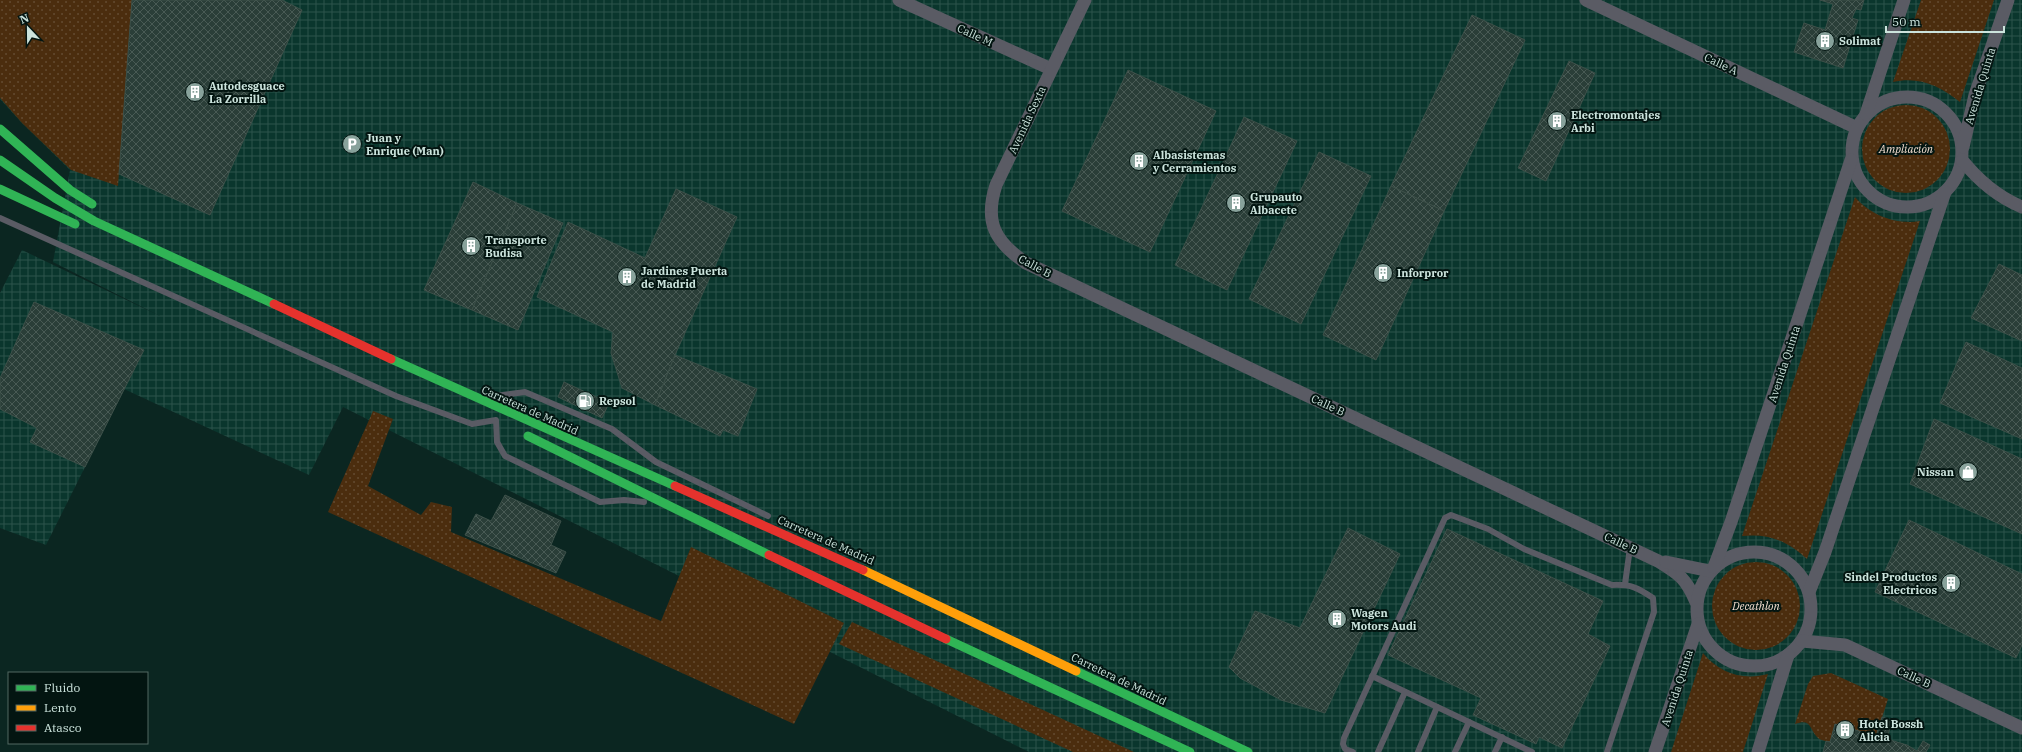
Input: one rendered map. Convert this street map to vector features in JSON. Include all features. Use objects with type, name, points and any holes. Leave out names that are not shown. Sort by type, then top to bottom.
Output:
[{"type":"main road","points":[[0,129],[70,190],[103,211]]},
{"type":"main road","points":[[0,160],[55,198],[94,221],[173,257]]},
{"type":"main road","points":[[0,189],[83,228]]},
{"type":"main road","points":[[122,223],[173,257]]},
{"type":"main road","name":"Carretera de Madrid","points":[[173,257],[216,279],[474,398],[860,568],[1158,711],[1248,752]]},
{"type":"main road","name":"Carretera de Madrid","points":[[482,414],[499,422]]},
{"type":"main road","points":[[517,430],[846,594],[1190,752]]},
{"type":"street","name":"Calle M","points":[[898,0],[1051,69]]},
{"type":"street","name":"Avenida Sexta","points":[[1002,243],[997,234],[990,210],[996,185],[1085,0]]},
{"type":"street","name":"Calle A","points":[[1586,0],[1857,128]]},
{"type":"street","points":[[1904,0],[1866,114],[1857,128],[1852,142],[1851,160],[1854,172],[1864,188],[1875,198],[1887,204],[1902,207],[1916,207],[1928,203],[1945,192],[1952,184],[1962,155]]},
{"type":"street","name":"Avenida Quinta","points":[[1962,155],[1975,95],[2008,0]]},
{"type":"street","points":[[1866,114],[1878,104],[1894,98],[1907,97],[1922,99],[1933,103],[1949,116],[1958,130],[1962,155],[1971,172],[2000,197],[2022,207]]},
{"type":"street","name":"Avenida Quinta","points":[[1712,569],[1733,514],[1851,160]]},
{"type":"street","points":[[1809,592],[1825,552],[1930,232],[1945,192]]},
{"type":"street","name":"Calle B","points":[[1002,243],[1026,263],[1658,561],[1679,574],[1689,585],[1696,602]]},
{"type":"street","points":[[1749,551],[1768,553],[1786,561],[1800,574],[1809,592],[1811,614],[1809,625],[1802,640],[1788,655],[1768,664],[1746,666],[1725,659],[1708,644],[1698,624],[1696,602],[1699,589],[1712,569],[1730,556],[1749,551]]},
{"type":"street","name":"Calle B","points":[[1658,561],[1712,569]]},
{"type":"street","name":"Avenida Quinta","points":[[1655,752],[1698,624]]},
{"type":"street","name":"Calle B","points":[[1802,640],[1845,645],[2022,728]]},
{"type":"street","points":[[1758,752],[1788,655]]},
{"type":"lane","points":[[0,218],[396,396],[472,424],[499,422],[496,442],[505,456],[600,502],[624,500],[664,503]]},
{"type":"lane","points":[[474,398],[525,392],[612,429],[656,462],[774,519]]},
{"type":"lane","points":[[1353,752],[1345,749],[1343,744],[1344,738],[1445,518],[1451,515],[1488,529],[1524,548],[1612,585],[1625,584],[1637,588],[1653,598],[1654,612],[1607,752]]},
{"type":"lane","points":[[828,546],[860,568]]},
{"type":"lane","points":[[1625,584],[1630,548]]},
{"type":"lane","points":[[1372,676],[1532,752]]},
{"type":"lane","points":[[1378,752],[1405,692]]},
{"type":"lane","points":[[1418,752],[1438,707]]},
{"type":"lane","points":[[1455,752],[1468,722]]},
{"type":"lane","points":[[1495,752],[1502,738]]},
{"type":"shaded area","points":[[0,0],[2022,0],[2022,752],[1029,752],[343,407],[309,475],[124,389],[46,545],[0,528],[0,293],[22,250],[160,316],[53,262],[70,170],[0,99]]},
{"type":"green space","points":[[0,0],[132,0],[118,186],[71,170],[22,123],[0,98]]},
{"type":"green space","points":[[1921,0],[1994,0],[1960,102],[1945,91],[1920,81],[1903,80],[1893,82]]},
{"type":"green space","name":"Ampliación","points":[[1897,105],[1915,105],[1931,112],[1943,124],[1950,140],[1950,158],[1943,174],[1931,186],[1915,193],[1897,193],[1881,186],[1869,174],[1862,158],[1862,140],[1869,124],[1881,112]]},
{"type":"green space","points":[[1855,197],[1868,209],[1884,217],[1893,220],[1911,222],[1920,221],[1807,559],[1792,547],[1769,537],[1751,535],[1742,536]]},
{"type":"green space","points":[[373,411],[393,419],[368,486],[421,515],[431,502],[452,507],[451,532],[661,621],[691,547],[844,623],[794,724],[328,512]]},
{"type":"green space","name":"Decathlon","points":[[1747,562],[1765,562],[1781,569],[1793,581],[1800,597],[1800,615],[1793,631],[1781,643],[1765,650],[1747,650],[1731,643],[1719,631],[1712,615],[1712,597],[1719,581],[1731,569]]},
{"type":"green space","points":[[852,622],[1134,752],[1073,752],[839,644]]},
{"type":"green space","points":[[1703,653],[1716,666],[1732,674],[1741,676],[1759,676],[1768,674],[1743,752],[1671,752]]},
{"type":"green space","points":[[1831,673],[1888,699],[1876,736],[1835,724],[1830,742],[1818,738],[1807,723],[1800,722],[1795,724],[1808,684],[1813,676]]},
{"type":"building","name":"Autodesguace La Zorrilla","points":[[132,0],[282,0],[302,10],[210,215],[119,174]]},
{"type":"building","name":"Solimat","points":[[1820,0],[1864,0],[1861,10],[1856,9],[1852,18],[1858,20],[1843,68],[1794,52],[1804,23],[1825,30],[1833,4]]},
{"type":"building","points":[[1472,15],[1525,40],[1444,211],[1391,186]]},
{"type":"building","name":"Electromontajes Arbi","points":[[1569,61],[1595,73],[1546,181],[1518,168]]},
{"type":"building","name":"Albasistemas y Cerramientos","points":[[1128,70],[1216,111],[1150,252],[1062,211]]},
{"type":"building","name":"Grupauto Albacete","points":[[1244,117],[1297,141],[1227,290],[1175,265]]},
{"type":"building","points":[[1319,152],[1371,176],[1301,324],[1249,299]]},
{"type":"building","name":"Transporte Budisa","points":[[473,182],[517,203],[472,310],[424,290]]},
{"type":"building","name":"Inforpror","points":[[1391,186],[1444,211],[1376,360],[1323,335]]},
{"type":"building","name":"Jardines Puerta de Madrid","points":[[676,189],[737,217],[675,355],[655,405],[622,388],[611,353],[613,332],[537,297],[568,222],[645,258]]},
{"type":"building","points":[[517,203],[563,223],[518,330],[472,310]]},
{"type":"building","points":[[1999,264],[2022,275],[2022,341],[1971,318]]},
{"type":"building","points":[[34,302],[144,350],[85,467],[30,442],[37,428],[0,409],[0,378]]},
{"type":"building","points":[[1966,342],[2022,368],[2022,439],[1940,403]]},
{"type":"building","points":[[675,355],[757,389],[738,436],[723,430],[720,436],[655,405]]},
{"type":"building","points":[[564,382],[609,403],[602,418],[558,397]]},
{"type":"building","name":"Nissan","points":[[1934,419],[2022,459],[2022,534],[1910,484]]},
{"type":"building","points":[[505,495],[561,521],[551,545],[566,552],[556,573],[465,535],[476,514],[491,521]]},
{"type":"building","name":"Sindel Productos Electricos","points":[[1909,520],[2022,574],[2022,645],[2016,658],[1875,592]]},
{"type":"building","name":"Wagen Motors Audi","points":[[1348,528],[1400,554],[1325,713],[1281,700],[1240,678],[1229,667],[1255,611],[1300,628]]},
{"type":"building","points":[[1447,529],[1603,601],[1588,634],[1610,646],[1562,748],[1539,737],[1536,744],[1473,715],[1481,698],[1388,655]]},
{"type":"building","name":"Hotel Bossh Alicia","points":[[1882,717],[1892,720],[1887,739],[1907,745],[1917,751],[1923,741],[1930,745],[1926,752],[1823,752],[1826,741],[1830,742],[1835,724],[1876,736]]},
{"type":"traffic: fast","points":[[0,129],[70,190],[92,204]]},
{"type":"traffic: fast","points":[[0,160],[55,198],[94,221],[274,304]]},
{"type":"traffic: fast","points":[[0,189],[75,224]]},
{"type":"traffic: fast","points":[[391,359],[675,486]]},
{"type":"traffic: fast","points":[[528,436],[769,555]]},
{"type":"traffic: fast","points":[[946,639],[1190,752]]},
{"type":"traffic: fast","points":[[1076,671],[1248,752]]},
{"type":"traffic: slow","points":[[863,570],[1076,671]]},
{"type":"traffic: jam","points":[[274,304],[391,359]]},
{"type":"traffic: jam","points":[[675,486],[863,570]]},
{"type":"traffic: jam","points":[[769,555],[946,639]]},
{"type":"place","name":"Solimat","points":[[1825,41]]},
{"type":"place","name":"Autodesguace La Zorrilla","points":[[195,92]]},
{"type":"place","name":"Electromontajes Arbi","points":[[1557,121]]},
{"type":"place","name":"Juan y Enrique (Man)","points":[[352,144]]},
{"type":"place","name":"Albasistemas y Cerramientos","points":[[1139,161]]},
{"type":"place","name":"Grupauto Albacete","points":[[1236,203]]},
{"type":"place","name":"Transporte Budisa","points":[[471,246]]},
{"type":"place","name":"Inforpror","points":[[1383,273]]},
{"type":"place","name":"Jardines Puerta de Madrid","points":[[627,277]]},
{"type":"place","name":"Repsol","points":[[585,401]]},
{"type":"place","name":"Nissan","points":[[1968,472]]},
{"type":"place","name":"Sindel Productos Electricos","points":[[1951,583]]},
{"type":"place","name":"Wagen Motors Audi","points":[[1337,619]]},
{"type":"place","name":"Hotel Bossh Alicia","points":[[1845,730]]}]
